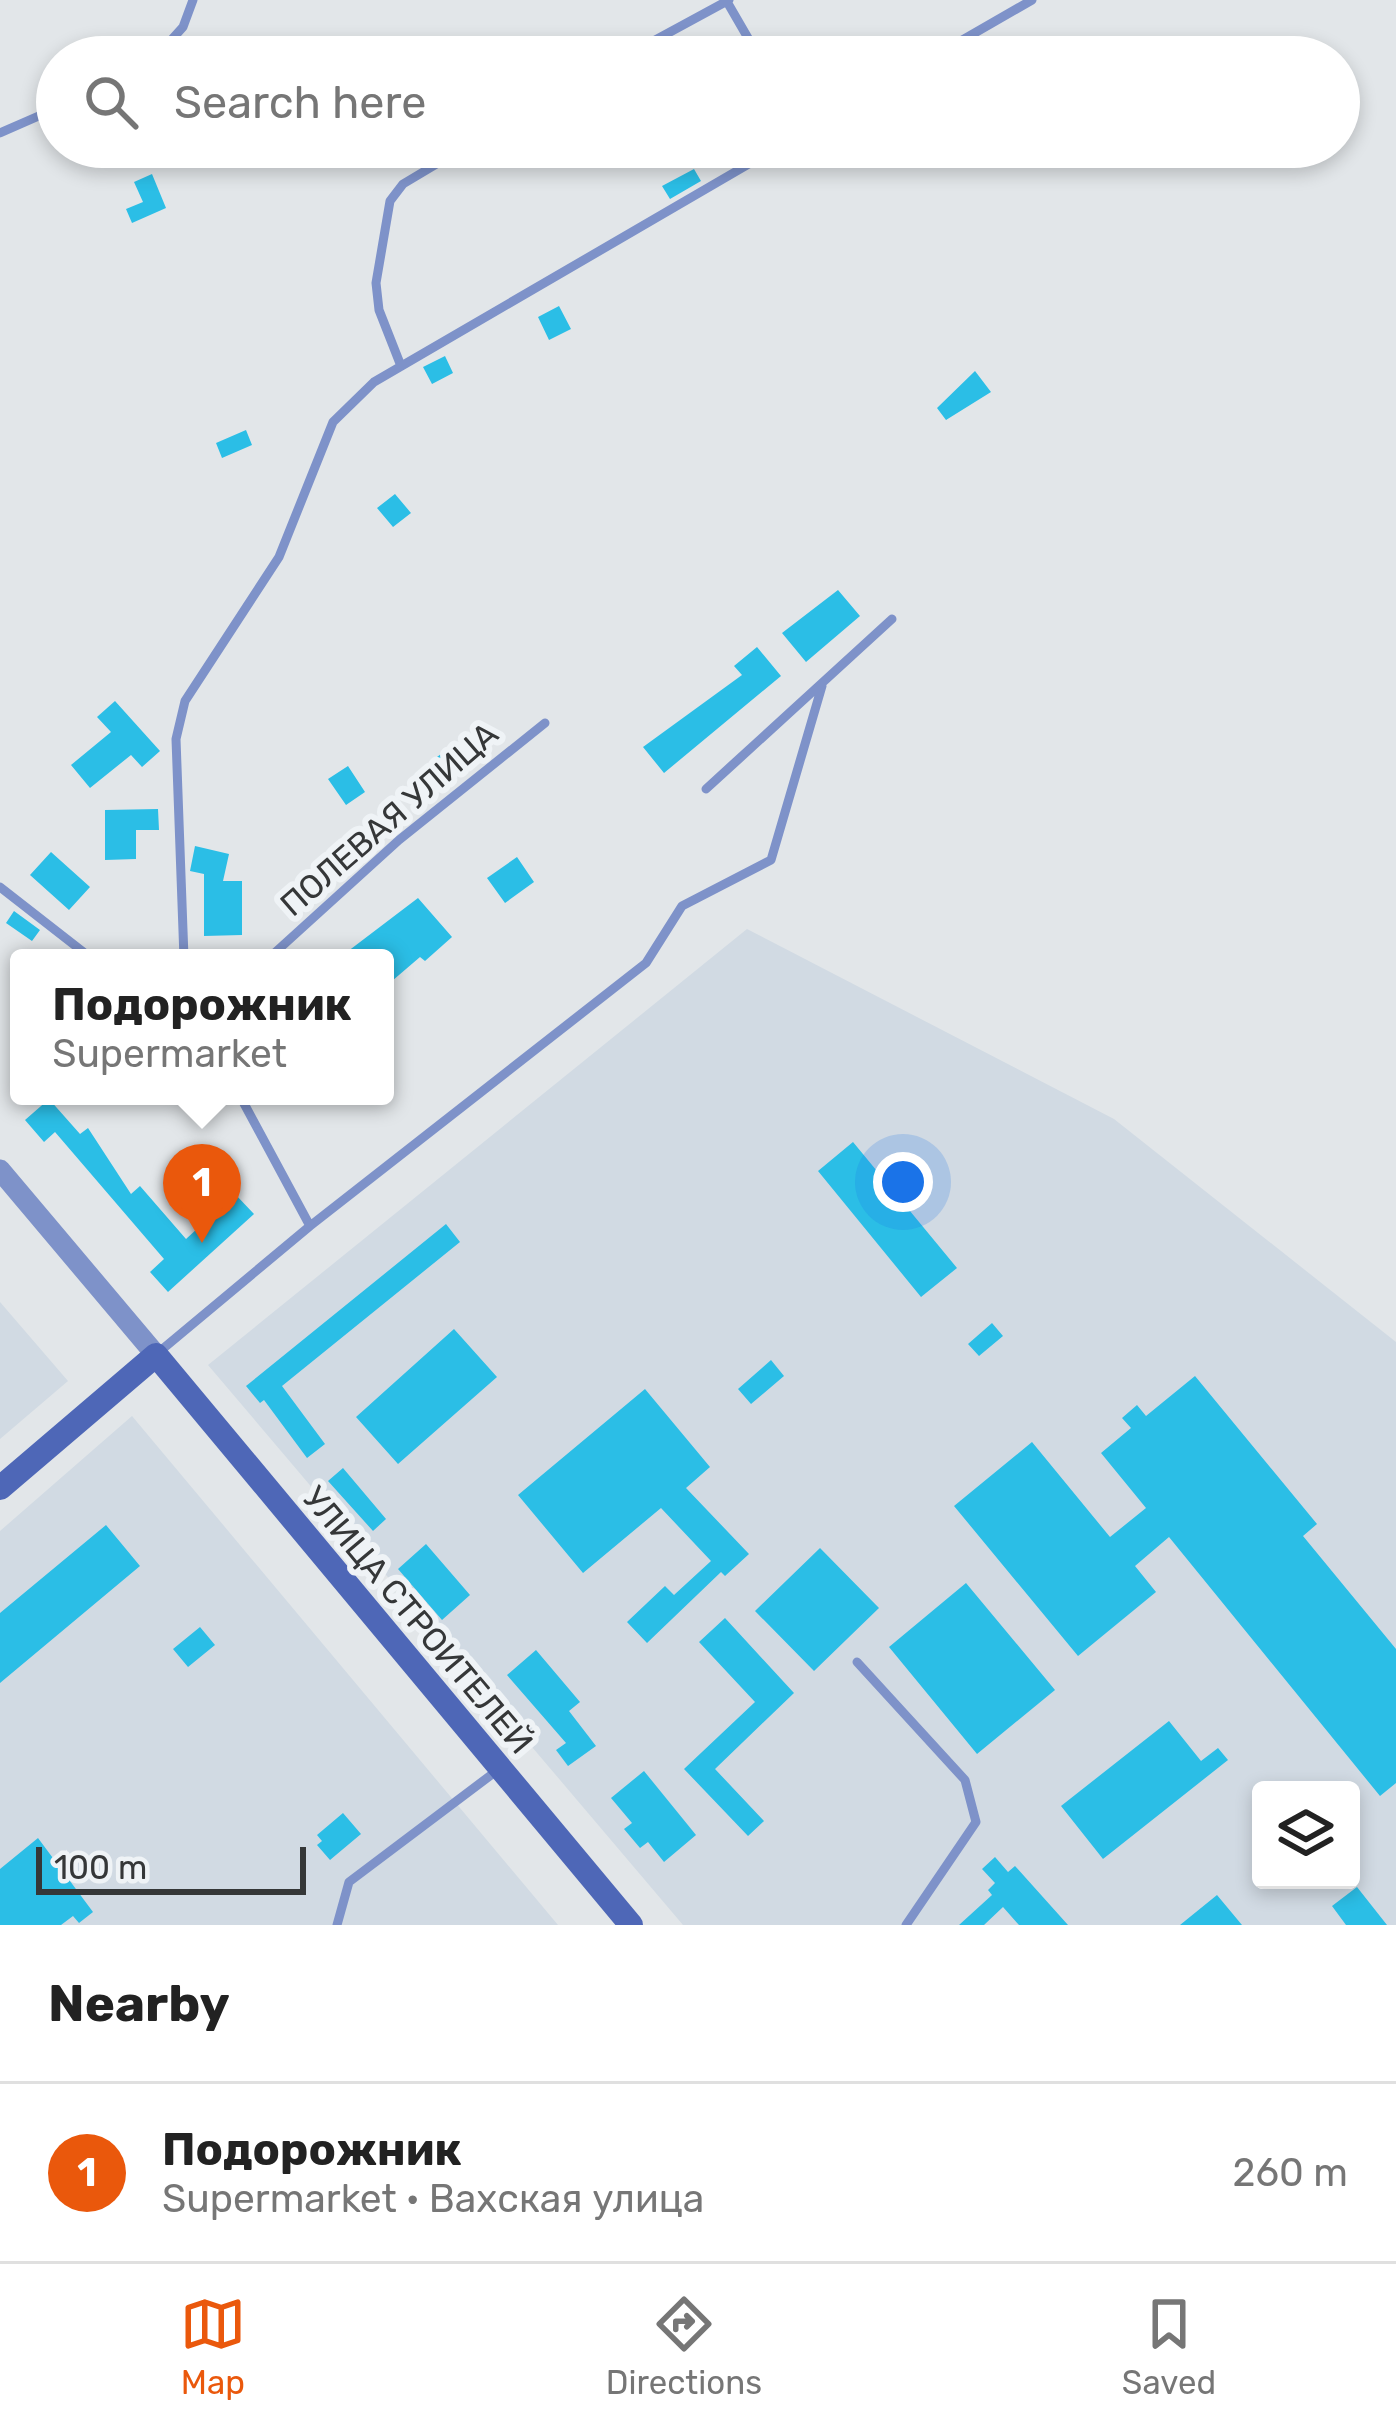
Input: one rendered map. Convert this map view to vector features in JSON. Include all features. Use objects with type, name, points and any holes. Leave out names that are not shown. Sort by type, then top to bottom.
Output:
[{"type":"main road","points":[[0,1488],[156,1355]]},
{"type":"main road","name":"УЛИЦА СТРОИТЕЛЕЙ","points":[[156,1355],[631,1925]]},
{"type":"street","points":[[0,1170],[156,1355]]},
{"type":"lane","points":[[175,36],[194,0]]},
{"type":"lane","points":[[662,36],[727,0],[747,36]]},
{"type":"lane","points":[[969,36],[1032,0]]},
{"type":"lane","points":[[0,133],[36,117]]},
{"type":"lane","points":[[401,366],[379,310],[376,283],[390,201],[403,184],[430,168]]},
{"type":"lane","points":[[184,949],[176,739],[185,701],[278,557],[333,422],[352,398],[401,366],[742,168]]},
{"type":"lane","points":[[706,789],[892,619]]},
{"type":"lane","points":[[156,1355],[310,1226],[646,964],[682,906],[771,860],[822,686]]},
{"type":"lane","name":"ПОЛЕВАЯ УЛИЦА","points":[[279,949],[399,840],[544,723]]},
{"type":"lane","points":[[0,887],[79,949]]},
{"type":"lane","points":[[245,1105],[310,1226]]},
{"type":"lane","points":[[856,1662],[965,1780],[976,1822],[906,1925]]},
{"type":"lane","points":[[337,1925],[349,1882],[499,1769]]},
{"type":"shaded area","points":[[747,929],[1114,1119],[1396,1342],[1396,1925],[683,1925],[208,1365]]},
{"type":"shaded area","points":[[0,1302],[68,1381],[0,1439]]},
{"type":"shaded area","points":[[132,1416],[558,1925],[0,1925],[0,1531]]},
{"type":"building","points":[[694,169],[701,181],[670,199],[662,186]]},
{"type":"building","points":[[152,174],[166,208],[132,223],[126,209],[143,202],[134,182]]},
{"type":"building","points":[[559,306],[571,329],[549,340],[538,317]]},
{"type":"building","points":[[445,356],[453,373],[432,384],[423,367]]},
{"type":"building","points":[[975,371],[991,392],[946,420],[937,408]]},
{"type":"building","points":[[246,430],[252,445],[222,458],[216,443]]},
{"type":"building","points":[[395,494],[411,513],[393,527],[377,508]]},
{"type":"building","points":[[838,590],[860,616],[806,662],[782,633]]},
{"type":"building","points":[[757,647],[781,676],[664,773],[643,747],[742,675],[734,666]]},
{"type":"building","points":[[115,701],[160,751],[142,767],[131,755],[90,788],[71,765],[111,732],[97,717]]},
{"type":"building","points":[[455,743],[471,764],[431,795],[414,775]]},
{"type":"building","points":[[348,766],[365,792],[346,805],[328,779]]},
{"type":"building","points":[[158,809],[159,830],[136,830],[136,859],[105,860],[105,810]]},
{"type":"building","points":[[195,846],[229,854],[223,881],[242,881],[242,935],[204,936],[204,874],[190,871]]},
{"type":"building","points":[[51,852],[90,887],[69,910],[30,875]]},
{"type":"building","points":[[517,857],[534,882],[505,903],[487,878]]},
{"type":"building","points":[[418,898],[452,937],[394,979],[394,949],[351,949]]},
{"type":"building","points":[[14,911],[40,930],[32,941],[6,923]]},
{"type":"building","points":[[42,1105],[54,1105],[80,1134],[88,1128],[131,1194],[140,1186],[186,1239],[235,1194],[254,1214],[168,1292],[150,1272],[164,1259],[55,1132],[44,1142],[25,1120]]},
{"type":"building","points":[[853,1142],[957,1268],[921,1297],[818,1171]]},
{"type":"building","points":[[220,1159],[236,1179],[221,1192],[204,1172]]},
{"type":"building","points":[[446,1224],[460,1242],[282,1386],[325,1444],[307,1458],[264,1400],[260,1403],[246,1386]]},
{"type":"building","points":[[992,1323],[1003,1336],[979,1356],[968,1344]]},
{"type":"building","points":[[454,1329],[497,1377],[398,1464],[356,1417]]},
{"type":"building","points":[[771,1360],[784,1376],[751,1404],[738,1389]]},
{"type":"building","points":[[1195,1376],[1317,1524],[1303,1536],[1396,1649],[1396,1783],[1380,1796],[1169,1537],[1135,1566],[1156,1592],[1078,1656],[954,1506],[1032,1442],[1110,1537],[1146,1508],[1101,1453],[1131,1428],[1122,1418],[1137,1405],[1146,1416]]},
{"type":"building","points":[[645,1389],[710,1467],[686,1488],[749,1554],[725,1576],[721,1572],[647,1643],[627,1622],[665,1586],[674,1595],[711,1561],[661,1508],[583,1573],[518,1495]]},
{"type":"building","points":[[343,1468],[386,1519],[373,1531],[328,1481]]},
{"type":"building","points":[[106,1525],[140,1566],[0,1683],[0,1613]]},
{"type":"building","points":[[426,1544],[470,1595],[442,1620],[398,1569]]},
{"type":"building","points":[[820,1548],[879,1608],[814,1671],[755,1611]]},
{"type":"building","points":[[966,1583],[1055,1690],[977,1754],[889,1647]]},
{"type":"building","points":[[725,1618],[794,1693],[715,1769],[764,1821],[748,1836],[684,1769],[755,1702],[699,1642]]},
{"type":"building","points":[[200,1627],[215,1645],[188,1667],[173,1649]]},
{"type":"building","points":[[536,1650],[580,1702],[569,1711],[596,1746],[568,1766],[556,1750],[566,1743],[507,1675]]},
{"type":"building","points":[[1169,1721],[1201,1761],[1218,1748],[1228,1760],[1103,1859],[1061,1806]]},
{"type":"building","points":[[644,1771],[696,1835],[664,1862],[648,1842],[640,1848],[624,1829],[632,1823],[611,1798]]},
{"type":"building","points":[[343,1813],[361,1834],[330,1860],[317,1845],[322,1841],[317,1835]]},
{"type":"building","points":[[38,1838],[93,1912],[79,1923],[73,1916],[61,1925],[0,1925],[0,1869]]},
{"type":"building","points":[[995,1857],[1008,1872],[1015,1866],[1068,1925],[1019,1925],[1003,1907],[984,1925],[959,1925],[992,1895],[988,1890],[995,1883],[982,1869]]},
{"type":"building","points":[[1359,1889],[1387,1925],[1346,1925],[1332,1906]]},
{"type":"building","points":[[1217,1895],[1242,1925],[1180,1925]]},
{"type":"place","name":"Подорожник","points":[[202,1243]]}]
